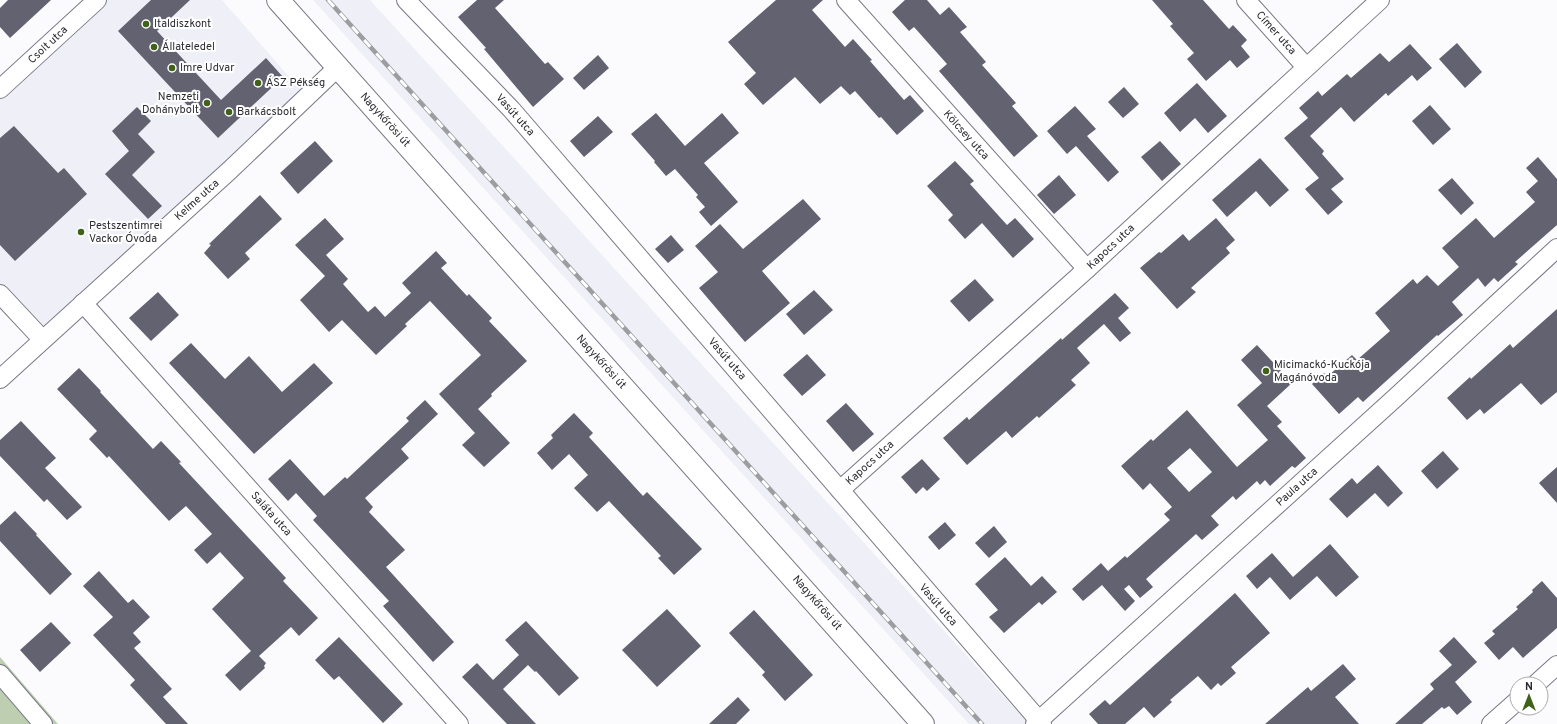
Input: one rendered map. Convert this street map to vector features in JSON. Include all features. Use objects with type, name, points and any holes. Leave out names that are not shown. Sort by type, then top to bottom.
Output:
[{"type":"main road","name":"Nagykőrösi út","points":[[278,0],[761,540],[923,724]]},
{"type":"street","name":"Csolt utca","points":[[0,89],[97,0]]},
{"type":"street","name":"Vasút utca","points":[[406,0],[511,109],[840,490],[1038,723]]},
{"type":"street","name":"Kölcsey utca","points":[[846,0],[1087,269]]},
{"type":"street","name":"Címer utca","points":[[1246,0],[1306,67]]},
{"type":"street","name":"Kapocs utca","points":[[840,490],[1087,269],[1380,0]]},
{"type":"street","name":"Kelme utca","points":[[0,379],[42,339],[230,170],[338,67]]},
{"type":"street","name":"Paula utca","points":[[1038,723],[1557,248]]},
{"type":"street","points":[[0,294],[42,339]]},
{"type":"street","name":"Saláta utca","points":[[83,303],[460,724]]},
{"type":"street","points":[[1545,676],[1557,665]]},
{"type":"street","points":[[0,674],[44,724]]},
{"type":"street","points":[[1491,724],[1509,708]]},
{"type":"shaded area","name":"Pestszentimrei Vackor Óvoda","points":[[97,0],[222,0],[306,96],[42,339],[0,294],[0,89]]},
{"type":"shaded area","points":[[313,0],[370,0],[1029,724],[969,724]]},
{"type":"green space","points":[[0,657],[58,724],[0,724]]},
{"type":"building","points":[[8,0],[51,0],[10,38],[0,27],[0,8]]},
{"type":"building","name":"Imre Udvar","points":[[151,0],[190,0],[157,31],[221,100],[266,58],[283,77],[218,138],[118,31]]},
{"type":"building","points":[[477,0],[504,0],[495,8],[545,64],[548,62],[564,79],[533,107],[484,49],[486,48],[458,17]]},
{"type":"building","points":[[776,0],[823,0],[812,10],[845,47],[853,39],[904,100],[910,95],[924,111],[897,135],[881,117],[879,118],[855,91],[850,95],[841,86],[820,104],[795,77],[763,105],[744,84],[756,73],[728,42]]},
{"type":"building","points":[[905,0],[927,0],[940,15],[949,7],[967,27],[960,32],[986,62],[982,65],[1016,103],[1012,106],[1038,136],[1014,157],[939,71],[947,64],[914,27],[909,31],[892,12]]},
{"type":"building","points":[[1152,0],[1203,0],[1229,29],[1233,25],[1247,40],[1241,46],[1250,57],[1237,68],[1230,60],[1206,81],[1187,59],[1194,53],[1170,26],[1173,24]]},
{"type":"building","points":[[1457,43],[1482,72],[1465,88],[1439,59]]},
{"type":"building","points":[[1410,44],[1432,68],[1417,81],[1412,75],[1388,96],[1386,93],[1354,122],[1341,107],[1310,136],[1324,151],[1322,154],[1344,179],[1331,189],[1343,202],[1328,215],[1305,189],[1319,178],[1284,138],[1308,118],[1299,108],[1318,91],[1322,96],[1347,74],[1351,78],[1380,53],[1389,62]]},
{"type":"building","points":[[598,55],[609,68],[584,90],[573,78]]},
{"type":"building","points":[[1197,83],[1227,116],[1208,133],[1195,118],[1180,132],[1164,113]]},
{"type":"building","points":[[1124,87],[1139,104],[1123,118],[1108,102]]},
{"type":"building","points":[[1430,105],[1451,129],[1433,145],[1412,121]]},
{"type":"building","points":[[1075,106],[1096,129],[1087,136],[1119,172],[1108,182],[1076,146],[1067,154],[1047,131]]},
{"type":"building","points":[[137,107],[151,121],[138,134],[155,152],[132,175],[162,206],[148,219],[105,174],[129,151],[112,131]]},
{"type":"building","points":[[656,113],[685,146],[722,113],[739,133],[704,163],[738,202],[711,226],[699,212],[705,207],[696,197],[698,195],[675,169],[666,176],[631,134]]},
{"type":"building","points":[[598,116],[613,132],[584,157],[570,141]]},
{"type":"building","name":"Pestszentimrei Vackor Óvoda","points":[[14,126],[58,173],[64,168],[87,194],[15,261],[0,245],[0,138]]},
{"type":"building","points":[[315,141],[333,161],[298,194],[280,173]]},
{"type":"building","points":[[1160,141],[1181,164],[1162,181],[1141,157]]},
{"type":"building","points":[[1538,157],[1557,179],[1557,225],[1515,262],[1518,264],[1498,282],[1494,278],[1485,287],[1478,278],[1452,302],[1463,315],[1438,336],[1437,335],[1363,402],[1358,397],[1339,414],[1312,384],[1324,373],[1328,376],[1352,355],[1357,360],[1390,331],[1375,313],[1413,279],[1417,284],[1427,275],[1438,286],[1459,267],[1442,248],[1476,218],[1494,238],[1535,202],[1526,192],[1538,181],[1526,168]]},
{"type":"building","points":[[1260,158],[1289,190],[1270,207],[1256,191],[1227,217],[1212,200]]},
{"type":"building","points":[[955,161],[974,181],[970,184],[1007,225],[1015,218],[1034,239],[1013,258],[982,223],[965,239],[948,220],[953,215],[927,186]]},
{"type":"building","points":[[1059,175],[1076,195],[1054,214],[1037,195]]},
{"type":"building","points":[[1452,178],[1474,203],[1461,215],[1438,190]]},
{"type":"building","points":[[260,195],[282,219],[245,253],[250,259],[228,279],[204,253],[211,245],[209,244]]},
{"type":"building","points":[[803,199],[821,219],[762,271],[790,303],[745,342],[699,288],[718,272],[695,246],[720,224],[743,249]]},
{"type":"building","points":[[325,218],[344,239],[326,255],[348,279],[343,284],[368,312],[375,306],[385,317],[411,293],[402,283],[436,251],[447,263],[441,268],[467,296],[469,294],[492,318],[489,321],[527,361],[491,394],[492,396],[478,409],[510,443],[484,467],[462,445],[475,433],[439,394],[481,355],[430,301],[405,324],[407,326],[376,355],[342,320],[329,332],[300,300],[325,276],[295,245]]},
{"type":"building","points":[[1216,218],[1235,240],[1226,248],[1230,253],[1191,288],[1196,292],[1177,309],[1140,268],[1159,252],[1161,253],[1183,234],[1189,241]]},
{"type":"building","points":[[671,235],[684,250],[668,263],[655,249]]},
{"type":"building","points":[[975,279],[994,300],[969,322],[950,301]]},
{"type":"building","points":[[814,290],[833,310],[804,335],[786,314]]},
{"type":"building","points":[[158,292],[179,315],[151,341],[129,318]]},
{"type":"building","points":[[1115,293],[1129,308],[1118,318],[1131,333],[1120,342],[1104,324],[1077,348],[1090,363],[1071,380],[1076,385],[1039,418],[1037,416],[1012,438],[1006,431],[967,465],[943,438],[967,417],[969,420],[1061,338],[1062,340]]},
{"type":"building","points":[[1557,309],[1557,392],[1541,405],[1521,383],[1484,414],[1480,409],[1467,420],[1447,398],[1510,344],[1513,348]]},
{"type":"building","points":[[191,343],[225,379],[249,356],[282,392],[314,363],[333,383],[254,454],[169,363]]},
{"type":"building","points":[[1257,345],[1292,383],[1267,406],[1282,422],[1277,426],[1306,458],[1295,468],[1292,466],[1270,486],[1265,480],[1260,485],[1257,481],[1236,500],[1233,496],[1211,516],[1219,525],[1202,540],[1196,534],[1146,579],[1153,587],[1140,598],[1129,585],[1124,589],[1135,601],[1125,611],[1102,585],[1083,601],[1072,589],[1101,563],[1108,571],[1125,556],[1127,558],[1170,520],[1164,514],[1172,507],[1150,483],[1143,490],[1121,466],[1151,439],[1153,441],[1187,410],[1237,467],[1268,440],[1237,405],[1262,383],[1241,360]],"holes":[[[1190,448],[1212,472],[1189,492],[1167,468]]]},
{"type":"building","points":[[807,354],[826,375],[802,396],[783,375]]},
{"type":"building","points":[[79,368],[153,449],[161,441],[181,462],[179,463],[286,578],[283,581],[318,618],[299,636],[291,627],[259,656],[266,663],[264,666],[265,668],[240,691],[225,675],[251,651],[212,609],[244,578],[220,552],[207,564],[194,550],[212,534],[186,506],[169,521],[109,456],[107,458],[89,439],[97,431],[57,389]]},
{"type":"building","points":[[425,400],[438,414],[401,449],[409,458],[365,498],[373,507],[369,512],[405,550],[386,567],[454,642],[433,662],[383,606],[389,601],[313,520],[317,516],[296,493],[288,501],[268,479],[290,459],[324,496],[345,477],[347,479],[409,421],[406,418]]},
{"type":"building","points":[[846,403],[874,434],[853,452],[826,421]]},
{"type":"building","points":[[574,413],[593,433],[589,437],[643,496],[647,492],[702,549],[674,575],[658,558],[661,556],[609,501],[597,512],[574,488],[588,475],[569,454],[552,470],[537,453],[553,438],[551,435]]},
{"type":"building","points":[[21,421],[56,458],[45,468],[82,507],[67,520],[47,499],[44,502],[0,456],[0,440]]},
{"type":"building","points":[[1443,451],[1459,469],[1437,489],[1421,471]]},
{"type":"building","points":[[922,459],[940,479],[927,491],[923,487],[916,494],[901,477]]},
{"type":"building","points":[[1378,465],[1403,493],[1388,507],[1375,493],[1347,518],[1329,499],[1352,478],[1357,484]]},
{"type":"building","points":[[1557,467],[1557,503],[1539,483]]},
{"type":"building","points":[[15,511],[72,574],[50,595],[0,541],[0,525]]},
{"type":"building","points":[[945,522],[956,535],[939,550],[928,537]]},
{"type":"building","points":[[994,526],[1007,542],[989,558],[975,543]]},
{"type":"building","points":[[1330,544],[1359,577],[1336,597],[1317,576],[1290,600],[1270,577],[1257,589],[1246,576],[1272,553],[1293,577]]},
{"type":"building","points":[[1005,557],[1031,586],[1042,576],[1057,592],[1042,605],[1039,602],[1004,633],[989,617],[998,610],[975,584]]},
{"type":"building","points":[[99,571],[128,603],[133,599],[150,617],[133,633],[141,642],[134,648],[172,689],[163,697],[188,724],[166,724],[130,685],[135,680],[93,635],[113,617],[83,586]]},
{"type":"building","points":[[1542,581],[1557,598],[1557,628],[1523,658],[1513,647],[1499,660],[1484,643],[1495,634],[1492,631],[1518,609],[1516,607],[1533,592],[1532,590]]},
{"type":"building","points":[[1235,593],[1270,633],[1231,667],[1236,673],[1221,686],[1218,683],[1211,690],[1198,676],[1170,700],[1172,702],[1154,718],[1144,707],[1125,724],[1098,724],[1089,714],[1105,700],[1110,705]]},
{"type":"building","points":[[667,609],[701,646],[657,687],[622,650]]},
{"type":"building","points":[[754,610],[813,675],[785,701],[762,675],[765,672],[729,633]]},
{"type":"building","points":[[526,621],[579,678],[559,696],[536,671],[535,672],[528,665],[503,689],[536,724],[507,724],[462,677],[477,663],[493,680],[519,655],[505,640]]},
{"type":"building","points":[[51,622],[71,643],[40,672],[20,650]]},
{"type":"building","points":[[339,637],[403,704],[383,723],[339,676],[334,680],[315,660]]},
{"type":"building","points":[[1454,637],[1477,662],[1455,682],[1472,702],[1457,715],[1449,706],[1444,709],[1442,707],[1422,724],[1395,724],[1434,689],[1430,684],[1452,665],[1439,651]]},
{"type":"building","points":[[1343,664],[1356,679],[1335,697],[1359,724],[1265,724],[1308,687],[1311,691]]},
{"type":"building","points":[[738,697],[750,710],[736,724],[709,724]]},
{"type":"railway","points":[[328,0],[982,724]]},
{"type":"place","name":"Italdiszkont","points":[[146,24]]},
{"type":"place","name":"Állateledel","points":[[154,47]]},
{"type":"place","name":"Imre Udvar","points":[[172,68]]},
{"type":"place","name":"ÁSZ Pékség","points":[[258,83]]},
{"type":"place","name":"Nemzeti Dohánybolt","points":[[207,103]]},
{"type":"place","name":"Barkácsbolt","points":[[229,112]]},
{"type":"place","name":"Pestszentimrei Vackor Óvoda","points":[[81,232]]},
{"type":"place","name":"Micimackó-Kuckója Magánóvoda","points":[[1266,371]]}]
